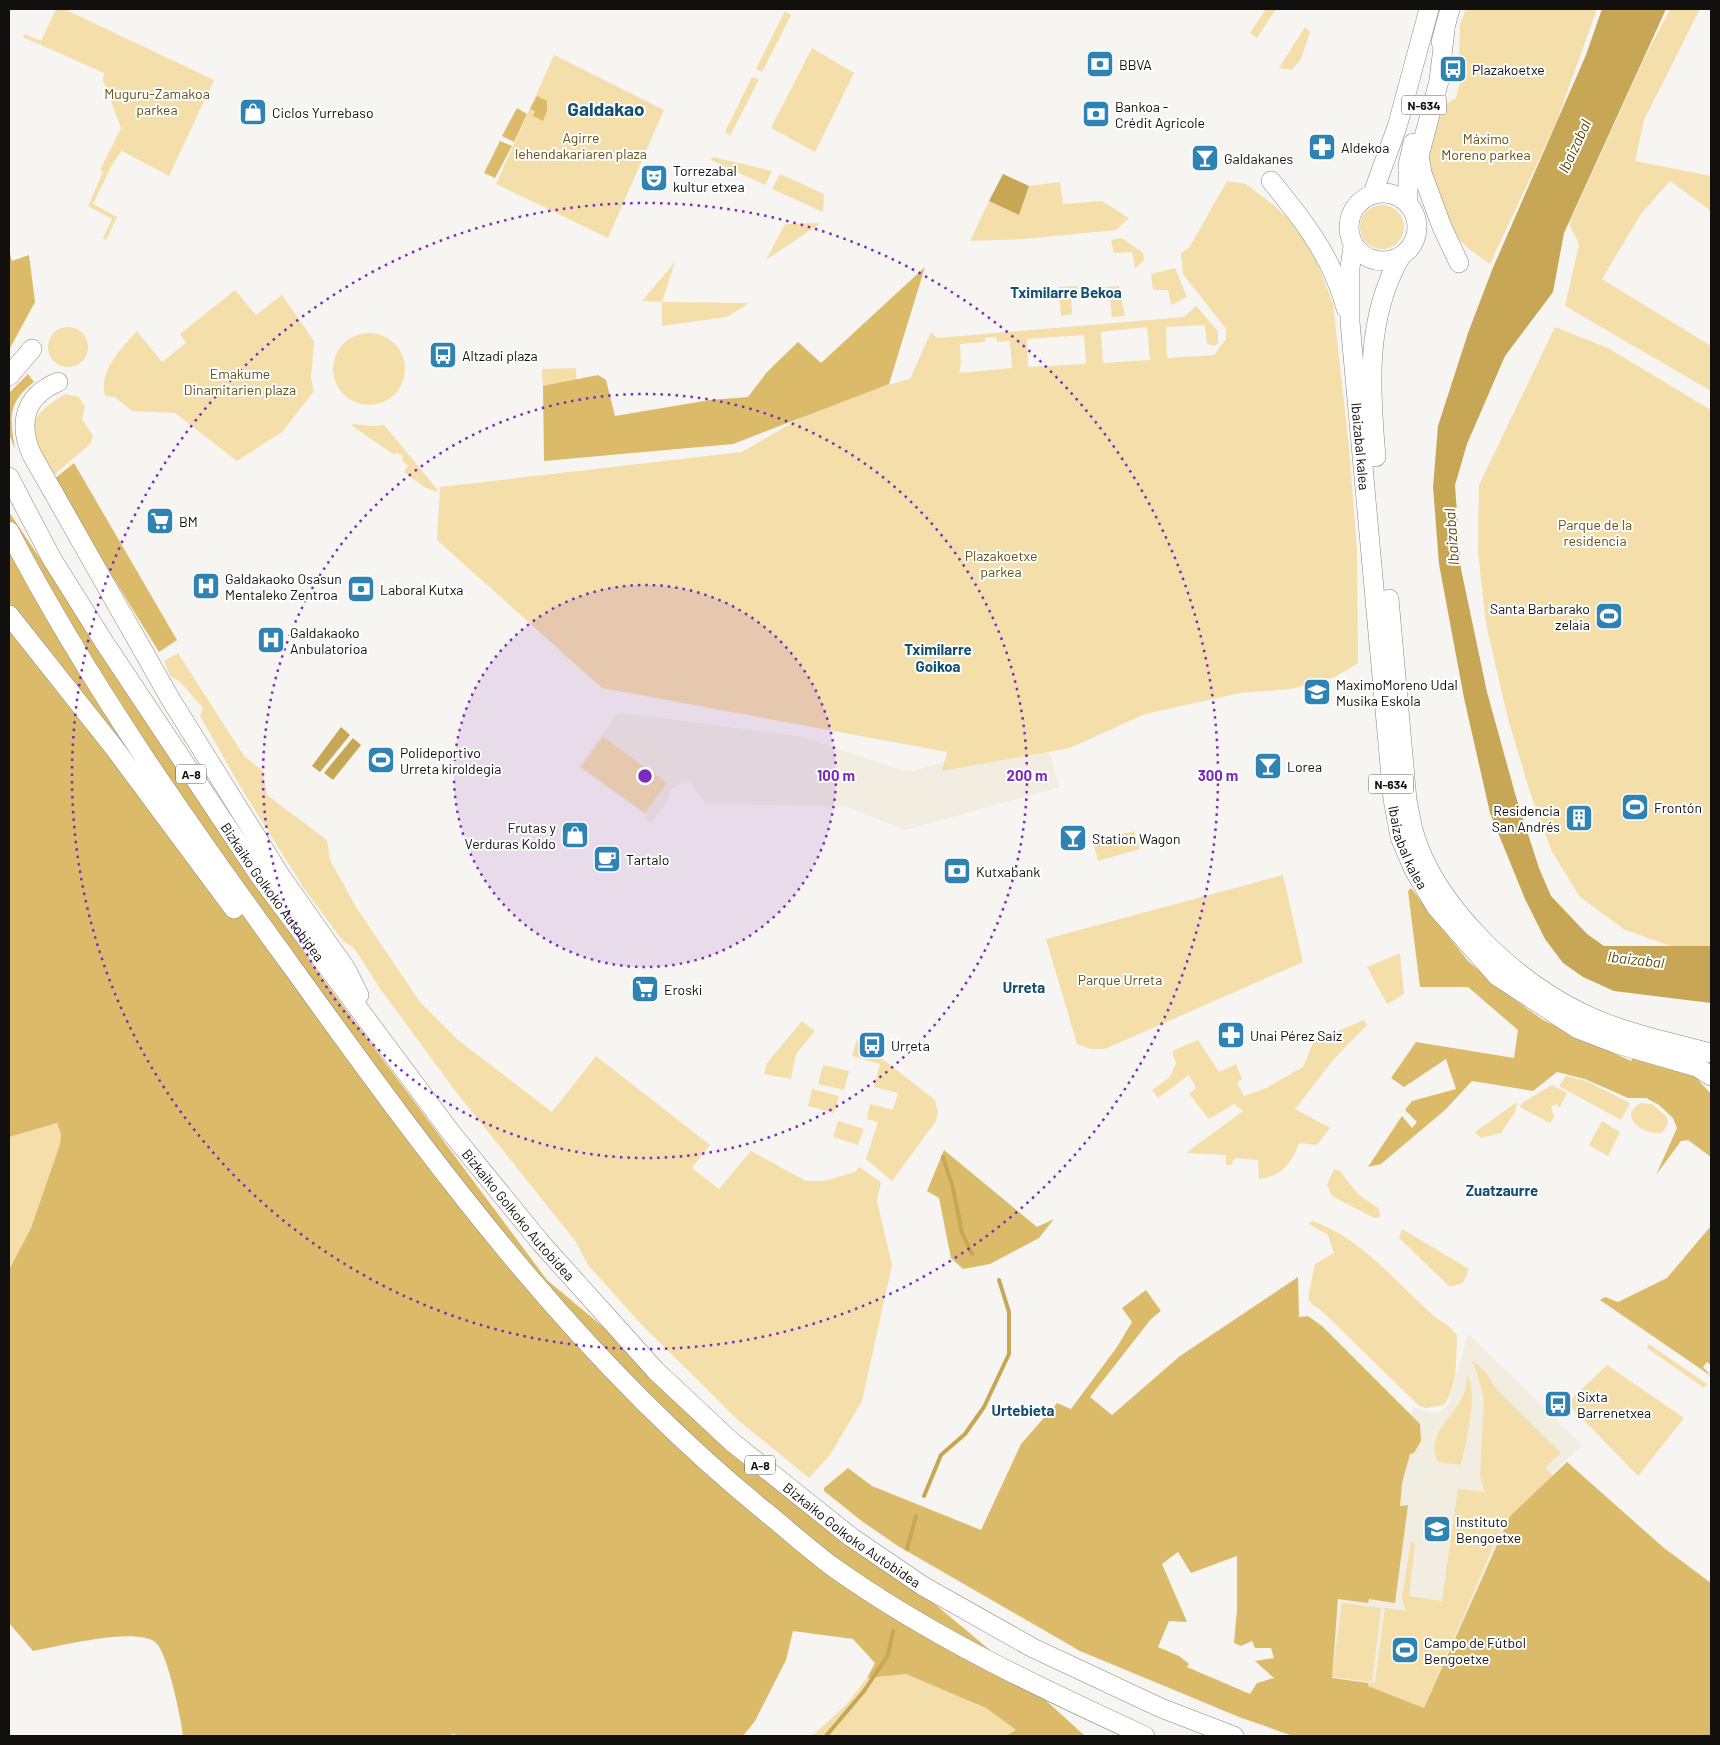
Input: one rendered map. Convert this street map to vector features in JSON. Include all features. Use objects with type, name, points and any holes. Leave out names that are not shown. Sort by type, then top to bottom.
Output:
[{"type":"highway","name":"N-634","points":[[1354,246],[1348,230],[1352,211],[1358,203],[1373,193],[1398,127],[1430,9]]},
{"type":"highway","name":"N-634","points":[[1401,256],[1410,249],[1417,230],[1417,220],[1408,204],[1408,165],[1450,9]]},
{"type":"highway","points":[[1445,30],[1439,81],[1419,156],[1422,173],[1459,263]]},
{"type":"highway","points":[[1271,181],[1307,225],[1323,250],[1350,322]]},
{"type":"highway","points":[[1373,193],[1392,194],[1408,204]]},
{"type":"highway","points":[[1354,246],[1361,254],[1375,260],[1391,260],[1401,256]]},
{"type":"highway","name":"Ibaizabal kalea","points":[[1354,246],[1350,268],[1350,322],[1393,799],[1400,838],[1414,870],[1436,907],[1497,976],[1578,1029],[1617,1044],[1697,1067],[1711,1076]]},
{"type":"highway","name":"Ibaizabal kalea","points":[[1401,256],[1391,273],[1375,330],[1371,364],[1372,409],[1408,800],[1414,831],[1428,866],[1447,897],[1479,937],[1507,964],[1545,993],[1585,1015],[1623,1030],[1711,1053]]},
{"type":"highway","points":[[9,376],[32,349]]},
{"type":"highway","points":[[58,382],[40,392],[26,412],[24,426],[26,442],[32,456],[170,700],[280,875],[346,969],[393,1058]]},
{"type":"highway","name":"Bizkaiko Golkoko Autobidea","points":[[9,477],[52,559],[158,726],[259,875],[393,1058],[541,1243],[656,1371],[732,1442],[851,1537],[923,1586],[1033,1648],[1161,1708],[1234,1736]]},
{"type":"highway","name":"Bizkaiko Golkoko Autobidea","points":[[9,531],[40,592],[136,742],[232,884],[360,1062],[491,1231],[560,1313],[633,1393],[711,1468],[832,1566],[908,1616],[1016,1677],[1145,1736]]},
{"type":"highway","points":[[9,614],[112,745],[274,963],[360,1062]]},
{"type":"shaded area","points":[[537,96],[547,101],[547,111],[543,121],[533,116],[535,111],[530,109]]},
{"type":"shaded area","points":[[517,108],[527,114],[514,142],[502,136]]},
{"type":"shaded area","points":[[500,141],[512,146],[495,178],[484,173]]},
{"type":"shaded area","points":[[9,251],[12,261],[29,255],[35,302],[9,350]]},
{"type":"shaded area","points":[[925,267],[889,384],[733,444],[544,461],[543,386],[598,375],[606,380],[615,416],[710,400],[748,397],[767,372],[798,342],[821,363]]},
{"type":"shaded area","points":[[28,374],[34,382],[19,397],[12,412],[15,449],[9,434],[9,393]]},
{"type":"shaded area","points":[[74,463],[177,640],[159,652],[53,480]]},
{"type":"shaded area","points":[[9,512],[311,963],[547,1280],[997,1656],[1085,1736],[1006,1736],[1016,1730],[986,1708],[906,1674],[867,1678],[875,1663],[853,1639],[793,1631],[786,1660],[755,1721],[743,1736],[461,1736],[453,1734],[447,1736],[183,1736],[170,1674],[157,1644],[148,1639],[117,1637],[33,1651],[9,1623],[9,1270],[31,1228],[60,1144],[61,1134],[57,1123],[9,1137]]},
{"type":"shaded area","points":[[622,713],[803,737],[899,769],[914,771],[955,758],[1048,749],[1060,787],[906,830],[846,807],[705,803],[691,783],[681,783],[671,789],[666,803],[651,823],[644,818],[646,815],[578,767],[617,714]]},
{"type":"shaded area","points":[[1411,888],[1468,961],[1508,995],[1543,1020],[1631,1061],[1634,1056],[1691,1072],[1711,1094],[1711,1157],[1688,1140],[1681,1141],[1656,1175],[1677,1128],[1673,1118],[1659,1105],[1646,1098],[1628,1098],[1585,1079],[1557,1072],[1533,1091],[1472,1081],[1445,1110],[1381,1164],[1368,1167],[1402,1116],[1412,1128],[1417,1122],[1405,1110],[1412,1101],[1456,1089],[1446,1059],[1404,1087],[1391,1078],[1416,1042],[1514,1058],[1518,1030],[1468,987],[1420,987],[1408,891]]},
{"type":"shaded area","points":[[944,1150],[1037,1227],[1054,1219],[1039,1238],[990,1264],[963,1269],[951,1258],[939,1198],[927,1191]]},
{"type":"shaded area","points":[[1711,1226],[1711,1365],[1707,1362],[1703,1367],[1711,1376],[1600,1300],[1605,1297],[1618,1302],[1667,1278]]},
{"type":"shaded area","points":[[1298,1277],[1299,1317],[1308,1316],[1322,1326],[1420,1424],[1421,1441],[1414,1453],[1410,1454],[1402,1483],[1400,1506],[1408,1505],[1395,1603],[1369,1599],[1368,1603],[1338,1599],[1332,1678],[1368,1683],[1368,1686],[1424,1708],[1510,1516],[1567,1462],[1664,1548],[1711,1583],[1711,1736],[1293,1736],[1239,1717],[1080,1651],[898,1546],[863,1522],[824,1491],[824,1488],[848,1468],[872,1486],[981,1530],[1021,1444],[1057,1403],[1071,1409],[1117,1347],[1132,1322],[1122,1308],[1146,1290],[1161,1311],[1151,1319],[1090,1397],[1112,1415],[1180,1356]],"holes":[[[1178,1552],[1191,1573],[1237,1556],[1237,1610],[1234,1643],[1241,1646],[1252,1641],[1255,1648],[1271,1648],[1274,1658],[1255,1661],[1274,1678],[1257,1683],[1250,1694],[1187,1667],[1189,1664],[1179,1656],[1158,1647],[1169,1621],[1187,1622],[1162,1564]]]},
{"type":"shaded area","name":"Instituto Bengoetxe","points":[[1468,1333],[1582,1445],[1512,1512],[1419,1730],[1323,1714],[1340,1595],[1407,1441],[1413,1407],[1432,1413],[1440,1412],[1448,1405]]},
{"type":"green space","name":"Muguru-Zamakoa parkea","points":[[56,9],[64,9],[214,80],[169,176],[122,151],[113,163],[93,204],[117,217],[106,240],[103,238],[112,219],[88,206],[103,172],[100,170],[121,128],[103,80],[104,73],[23,37],[24,34],[41,41]]},
{"type":"green space","points":[[1266,9],[1276,9],[1257,38],[1250,33]]},
{"type":"green space","name":"Máximo Moreno parkea","points":[[1466,9],[1597,9],[1556,123],[1490,264],[1454,235],[1428,169],[1427,148],[1445,105],[1456,98],[1466,57],[1459,63],[1460,24]]},
{"type":"green space","points":[[1670,9],[1700,9],[1644,120],[1635,161],[1711,176],[1711,211],[1670,181],[1641,214],[1602,279],[1711,346],[1711,391],[1565,306],[1579,244],[1569,224],[1644,59]]},
{"type":"green space","points":[[785,11],[791,15],[762,72],[756,69]]},
{"type":"green space","points":[[1305,27],[1310,32],[1301,59],[1292,70],[1279,68]]},
{"type":"green space","points":[[812,48],[854,73],[815,152],[771,128]]},
{"type":"green space","name":"Agirre lehendakariaren plaza","points":[[554,55],[664,110],[608,238],[496,184]]},
{"type":"green space","points":[[752,77],[759,79],[730,136],[725,132]]},
{"type":"green space","points":[[713,157],[772,171],[765,185],[711,160]]},
{"type":"green space","points":[[780,174],[824,194],[823,212],[772,189]]},
{"type":"green space","name":"Plazakoetxe parkea","points":[[1227,181],[1246,184],[1276,207],[1296,227],[1317,262],[1333,304],[1349,447],[1357,550],[1358,663],[1335,677],[1291,689],[1240,693],[1145,714],[1070,748],[942,771],[947,752],[602,688],[437,540],[440,487],[742,452],[833,399],[910,379],[931,332],[937,338],[1184,317],[1196,306],[1218,331],[1218,344],[1214,346],[1207,344],[1205,325],[1166,327],[1167,358],[1214,355],[1226,339],[1226,329],[1183,274],[1181,253],[1189,248]],"holes":[[[1147,327],[1150,360],[1103,363],[1101,332]],[[1084,335],[1086,364],[1028,367],[1027,339]],[[996,337],[997,342],[1010,341],[1012,368],[959,373],[961,364],[960,344],[985,342],[985,338]]]},
{"type":"green space","points":[[1060,182],[1063,204],[1102,201],[1129,218],[1116,230],[1024,239],[970,241],[989,201],[1019,215],[1029,186]]},
{"type":"green space","points":[[1378,205],[1386,205],[1398,211],[1404,227],[1398,243],[1386,249],[1378,249],[1366,243],[1360,231],[1360,223],[1366,211]]},
{"type":"green space","points":[[821,223],[766,260],[785,224]]},
{"type":"green space","points":[[1122,238],[1143,253],[1144,260],[1135,269],[1132,252],[1114,253],[1111,240]]},
{"type":"green space","points":[[675,262],[662,302],[642,301]]},
{"type":"green space","points":[[1175,268],[1187,297],[1171,305],[1168,290],[1153,290],[1151,274]]},
{"type":"green space","points":[[1078,286],[1079,297],[1071,298],[1072,314],[1061,316],[1058,287]]},
{"type":"green space","points":[[1119,286],[1125,316],[1112,317],[1110,295],[1100,295],[1099,288]]},
{"type":"green space","name":"Emakume Dinamitarien plaza","points":[[235,290],[256,315],[282,295],[314,341],[311,378],[314,391],[282,432],[237,461],[175,413],[132,411],[115,397],[105,396],[104,387],[108,369],[137,331],[162,362],[186,343],[180,334]]},
{"type":"green space","points":[[662,302],[749,303],[727,317],[662,326]]},
{"type":"green space","points":[[68,327],[82,333],[88,347],[82,361],[68,367],[54,361],[48,347],[54,333]]},
{"type":"green space","name":"Parque de la residencia","points":[[1555,327],[1608,348],[1711,410],[1711,947],[1671,946],[1625,930],[1580,897],[1552,852],[1530,792],[1508,719],[1486,624],[1478,552],[1479,485]]},
{"type":"green space","points":[[376,333],[395,343],[403,355],[405,369],[403,383],[395,395],[383,403],[362,405],[343,395],[335,383],[333,362],[343,343],[355,335]]},
{"type":"green space","points":[[576,368],[578,427],[545,428],[542,369]]},
{"type":"green space","points":[[66,394],[79,397],[85,407],[82,419],[93,436],[90,444],[53,476],[40,450],[34,430],[41,412]]},
{"type":"green space","points":[[353,424],[384,425],[437,489],[437,492],[424,487],[404,472],[408,466],[402,460],[403,456],[397,453],[393,454],[352,426]]},
{"type":"green space","points":[[178,653],[244,756],[263,771],[267,795],[327,840],[330,860],[356,907],[420,1002],[458,1040],[552,1112],[596,1056],[710,1145],[692,1168],[719,1189],[751,1151],[806,1181],[825,1181],[855,1172],[859,1167],[881,1182],[877,1201],[892,1265],[862,1401],[830,1455],[809,1478],[738,1420],[640,1323],[588,1265],[576,1242],[453,1088],[379,987],[354,948],[343,941],[305,890],[240,786],[200,716],[203,708],[180,682],[170,676],[164,661]]},
{"type":"green space","points":[[603,737],[667,783],[645,813],[581,767]]},
{"type":"green space","points":[[1134,831],[1140,849],[1098,861],[1093,842]]},
{"type":"green space","name":"Parque Urreta","points":[[1283,875],[1303,962],[1105,1049],[1091,1049],[1077,1044],[1046,939]]},
{"type":"green space","points":[[1400,953],[1404,994],[1387,1004],[1367,967]]},
{"type":"green space","points":[[1364,1020],[1367,1025],[1334,1059],[1295,1109],[1330,1128],[1317,1145],[1299,1143],[1293,1157],[1285,1168],[1267,1178],[1259,1179],[1258,1160],[1235,1158],[1231,1165],[1226,1165],[1226,1155],[1186,1153],[1243,1111],[1234,1104],[1209,1119],[1189,1094],[1196,1088],[1189,1075],[1158,1098],[1152,1090],[1169,1078],[1176,1064],[1172,1051],[1198,1040],[1219,1072],[1236,1064],[1242,1079],[1237,1083],[1244,1096],[1266,1088],[1303,1067],[1314,1041]]},
{"type":"green space","points":[[802,1021],[815,1031],[796,1054],[791,1079],[764,1074],[767,1063]]},
{"type":"green space","points":[[857,1039],[935,1100],[938,1113],[936,1121],[892,1181],[866,1159],[878,1122],[867,1119],[870,1104],[893,1110],[898,1093],[874,1087],[880,1064],[852,1056]]},
{"type":"green space","points":[[823,1065],[849,1071],[844,1090],[818,1084]]},
{"type":"green space","points":[[1566,1076],[1586,1081],[1630,1103],[1621,1120],[1559,1086]]},
{"type":"green space","points":[[1552,1085],[1567,1093],[1559,1108],[1557,1104],[1551,1107],[1554,1117],[1550,1123],[1520,1107],[1522,1103]]},
{"type":"green space","points":[[812,1089],[839,1096],[834,1113],[808,1106]]},
{"type":"green space","points":[[1517,1102],[1515,1112],[1501,1133],[1481,1138],[1475,1132]]},
{"type":"green space","points":[[1641,1103],[1652,1104],[1667,1117],[1668,1124],[1662,1133],[1648,1131],[1635,1124],[1631,1114],[1634,1108]]},
{"type":"green space","points":[[838,1121],[864,1129],[858,1145],[833,1137]]},
{"type":"green space","points":[[1602,1121],[1620,1132],[1608,1156],[1589,1145]]},
{"type":"green space","points":[[57,1123],[61,1134],[60,1144],[31,1228],[9,1270],[9,1137]]},
{"type":"green space","points":[[1334,1169],[1340,1171],[1358,1194],[1379,1209],[1380,1217],[1374,1218],[1332,1196],[1327,1185]]},
{"type":"green space","points":[[1312,1221],[1330,1228],[1362,1249],[1455,1333],[1457,1336],[1454,1380],[1449,1397],[1444,1405],[1426,1408],[1418,1405],[1323,1312],[1312,1304],[1308,1298],[1315,1264],[1334,1253],[1328,1235],[1309,1224]]},
{"type":"green space","points":[[1402,1229],[1469,1269],[1463,1283],[1450,1287],[1399,1238]]},
{"type":"green space","points":[[1649,1344],[1707,1384],[1704,1388],[1647,1348]]},
{"type":"green space","points":[[1474,1361],[1486,1373],[1497,1390],[1561,1453],[1545,1468],[1553,1476],[1504,1521],[1424,1708],[1368,1686],[1368,1683],[1375,1683],[1385,1608],[1406,1611],[1402,1598],[1411,1541],[1415,1544],[1409,1596],[1442,1601],[1458,1489],[1485,1492],[1495,1507],[1484,1490],[1480,1475],[1484,1399],[1472,1362]]},
{"type":"green space","points":[[1607,1365],[1684,1418],[1638,1476],[1567,1403]]},
{"type":"green space","points":[[1468,1375],[1472,1395],[1468,1432],[1461,1465],[1438,1462],[1435,1443],[1438,1434],[1464,1394]]},
{"type":"green space","points":[[1342,1603],[1381,1608],[1372,1682],[1332,1677]]},
{"type":"green space","points":[[906,1674],[986,1708],[1017,1731],[1006,1736],[812,1736],[846,1705],[867,1678]]},
{"type":"water","name":"Ibaizabal","points":[[1602,9],[1666,9],[1564,233],[1553,292],[1505,356],[1467,444],[1455,485],[1461,569],[1487,692],[1516,797],[1539,868],[1551,896],[1587,934],[1604,946],[1711,946],[1711,1003],[1614,991],[1583,977],[1563,963],[1545,939],[1525,899],[1490,813],[1464,698],[1439,564],[1433,487],[1438,426],[1468,333],[1492,270],[1586,55]]},
{"type":"water","points":[[1003,174],[1029,186],[1019,215],[989,201]]},
{"type":"water","points":[[341,727],[350,735],[320,772],[312,766]]},
{"type":"water","points":[[353,738],[361,745],[333,780],[324,773]]},
{"type":"waterway","points":[[943,1157],[953,1188],[962,1233],[972,1254]]},
{"type":"waterway","points":[[924,1496],[941,1455],[965,1434],[984,1407],[1009,1354],[1009,1312],[999,1280]]},
{"type":"waterway","points":[[907,1549],[916,1516]]},
{"type":"waterway","points":[[826,1736],[864,1691],[888,1655],[893,1631]]},
{"type":"place","name":"BBVA","points":[[1100,64]]},
{"type":"place","name":"Plazakoetxe","points":[[1453,69]]},
{"type":"place","name":"Ciclos Yurrebaso","points":[[253,112]]},
{"type":"place","name":"Bankoa - Crédit Agricole","points":[[1096,114]]},
{"type":"place","name":"Aldekoa","points":[[1322,147]]},
{"type":"place","name":"Galdakanes","points":[[1205,158]]},
{"type":"place","name":"Torrezabal kultur etxea","points":[[654,178]]},
{"type":"place","name":"Altzadi plaza","points":[[443,355]]},
{"type":"place","name":"BM","points":[[160,521]]},
{"type":"place","name":"Galdakaoko Osasun Mentaleko Zentroa","points":[[206,586]]},
{"type":"place","name":"Laboral Kutxa","points":[[361,589]]},
{"type":"place","name":"Santa Barbarako zelaia","points":[[1609,616]]},
{"type":"place","name":"Galdakaoko Anbulatorioa","points":[[271,640]]},
{"type":"place","name":"MaximoMoreno Udal Musika Eskola","points":[[1317,692]]},
{"type":"place","name":"Polideportivo Urreta kiroldegia","points":[[381,760]]},
{"type":"place","name":"Lorea","points":[[1268,766]]},
{"type":"place","name":"Frontón","points":[[1635,807]]},
{"type":"place","name":"Residencia San Andrés","points":[[1579,818]]},
{"type":"place","name":"Frutas y Verduras Koldo","points":[[575,835]]},
{"type":"place","name":"Station Wagon","points":[[1073,838]]},
{"type":"place","name":"Tartalo","points":[[607,859]]},
{"type":"place","name":"Kutxabank","points":[[957,871]]},
{"type":"place","name":"Eroski","points":[[645,989]]},
{"type":"place","name":"Unai Pérez Saiz","points":[[1231,1035]]},
{"type":"place","name":"Urreta","points":[[872,1045]]},
{"type":"place","name":"Sixta Barrenetxea","points":[[1558,1404]]},
{"type":"place","name":"Instituto Bengoetxe","points":[[1437,1529]]},
{"type":"place","name":"Campo de Fútbol Bengoetxe","points":[[1405,1650]]},
{"type":"district","name":"Galdakao","points":[[606,108]]},
{"type":"district","name":"Tximilarre Bekoa","points":[[1066,292]]},
{"type":"district","name":"Tximilarre Goikoa","points":[[938,658]]},
{"type":"district","name":"Urreta","points":[[1024,987]]},
{"type":"district","name":"Zuatzaurre","points":[[1502,1190]]},
{"type":"district","name":"Urtebieta","points":[[1023,1410]]}]
